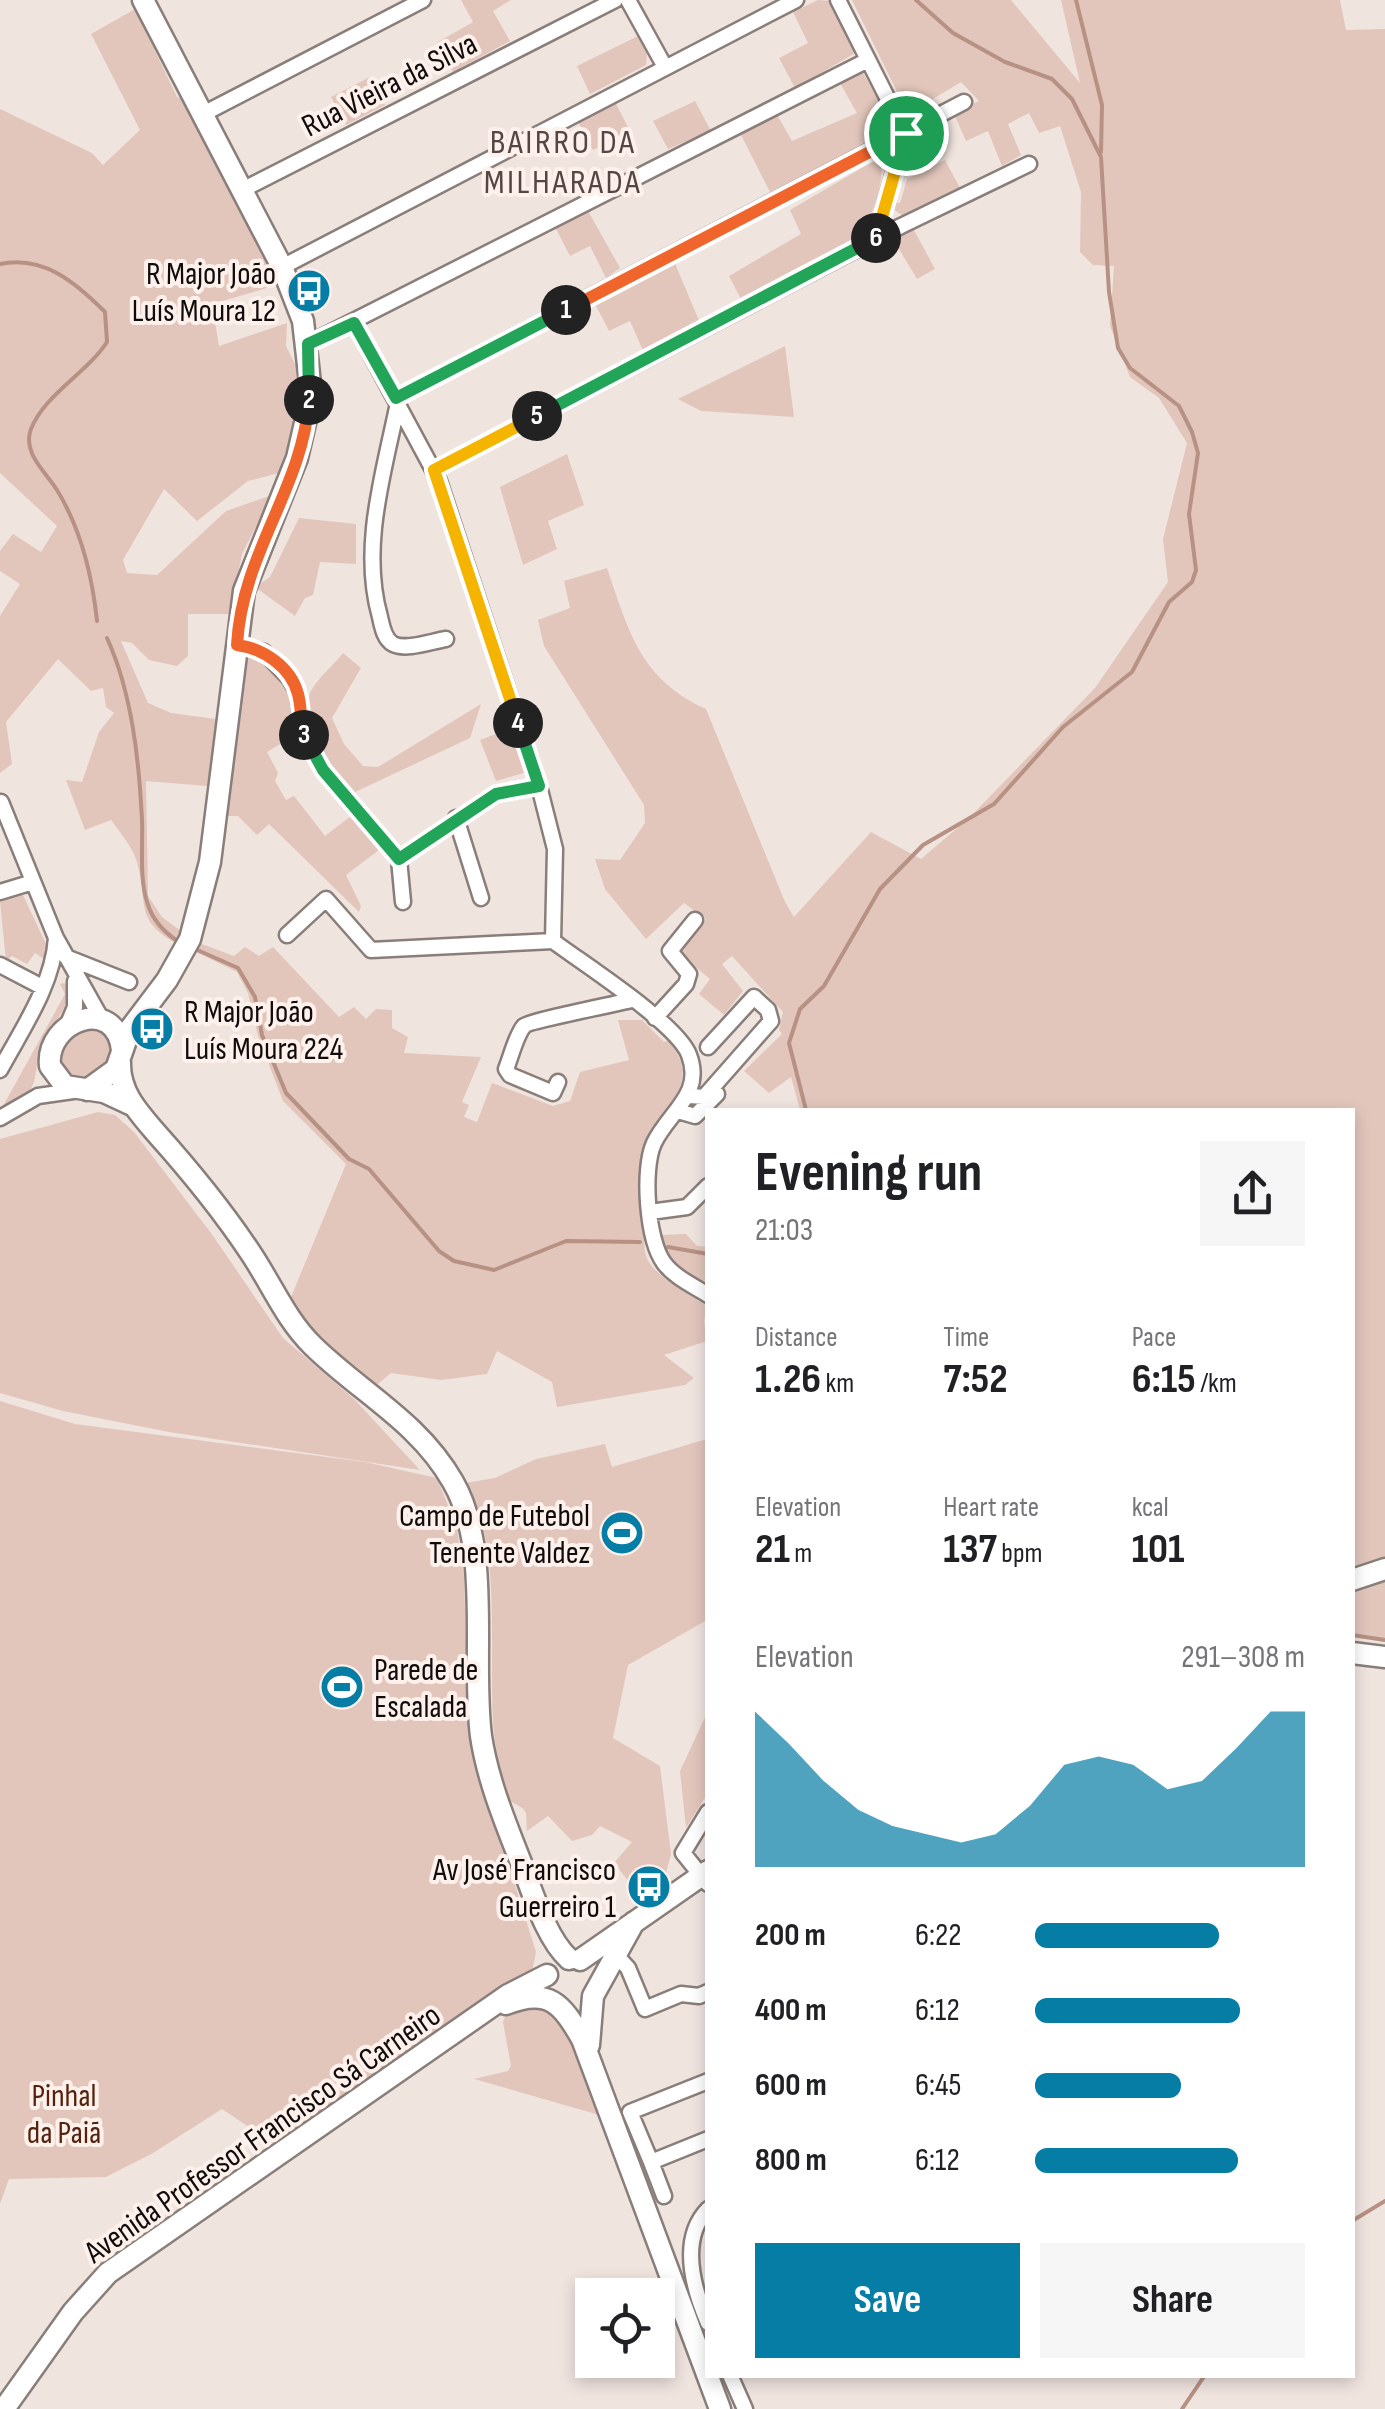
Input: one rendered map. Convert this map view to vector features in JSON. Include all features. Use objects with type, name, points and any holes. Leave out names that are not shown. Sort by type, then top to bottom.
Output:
[{"type":"street","points":[[0,1118],[38,1096],[83,1090],[106,1079],[121,1056],[132,1024],[190,939],[202,898],[248,574],[285,492],[308,410],[308,344],[282,267],[144,0]]},
{"type":"street","points":[[203,114],[424,0]]},
{"type":"street","name":"Rua Vieira da Silva","points":[[242,190],[614,0]]},
{"type":"street","points":[[628,0],[665,67]]},
{"type":"street","points":[[282,267],[796,0]]},
{"type":"street","points":[[838,0],[906,133],[875,240]]},
{"type":"street","points":[[308,344],[868,60]]},
{"type":"street","points":[[397,400],[964,102]]},
{"type":"street","points":[[434,470],[1029,164]]},
{"type":"street","points":[[354,323],[434,470],[539,786],[555,848],[553,941]]},
{"type":"street","points":[[397,400],[376,510],[373,594],[385,635],[393,644],[404,646],[446,639]]},
{"type":"street","points":[[237,645],[264,652],[290,679],[298,693],[302,727],[315,758],[399,859],[403,902]]},
{"type":"street","points":[[399,859],[496,794],[539,786]]},
{"type":"street","points":[[1,802],[74,975],[120,1037],[121,1082],[134,1106],[218,1205],[286,1313],[312,1346],[412,1427],[458,1491],[466,1509],[472,1547],[481,1736],[490,1777],[533,1895],[558,1949],[595,1975],[588,2030],[591,2067]]},
{"type":"street","points":[[456,818],[481,898]]},
{"type":"street","points":[[0,892],[33,882]]},
{"type":"street","points":[[287,935],[326,899],[371,950],[553,941],[655,1018],[681,1041],[689,1054],[690,1096],[658,1136],[646,1166],[650,1212],[665,1266],[705,1293]]},
{"type":"street","points":[[655,1018],[686,984],[689,974],[670,951],[696,920]]},
{"type":"street","points":[[0,1070],[52,966],[56,938]]},
{"type":"street","points":[[66,957],[129,982]]},
{"type":"street","points":[[0,966],[42,987]]},
{"type":"street","points":[[38,1096],[52,1046],[75,1007],[74,975]]},
{"type":"street","points":[[67,1026],[79,1019],[104,1020],[126,1014],[159,989]]},
{"type":"street","points":[[690,1096],[704,1097],[732,1068],[771,1021],[768,1010],[754,997],[708,1047]]},
{"type":"street","points":[[558,1082],[552,1093],[510,1075],[506,1069],[524,1026],[533,1020],[581,1014],[631,1000]]},
{"type":"street","points":[[49,1060],[60,1082],[110,1094],[134,1106]]},
{"type":"street","points":[[678,1111],[696,1116],[715,1098],[732,1068]]},
{"type":"street","points":[[650,1212],[688,1206],[705,1189]]},
{"type":"street","points":[[1355,1579],[1385,1568]]},
{"type":"street","points":[[1355,1653],[1385,1658]]},
{"type":"street","points":[[548,1973],[575,1960],[705,1876],[683,1853],[705,1817]]},
{"type":"street","points":[[533,1895],[548,1973],[546,1988],[582,2039],[705,2369]]},
{"type":"street","points":[[491,2010],[526,1998],[581,2007],[595,1993],[634,1922]]},
{"type":"street","points":[[615,1954],[628,1968],[646,2009],[682,1994],[705,1995]]},
{"type":"street","name":"Avenida Professor Francisco Sá Carneiro","points":[[4,2409],[72,2312],[108,2273],[548,1973]]},
{"type":"street","points":[[664,2196],[630,2112],[705,2082]]},
{"type":"street","points":[[651,2162],[705,2140]]},
{"type":"street","points":[[705,2212],[692,2232],[693,2280],[705,2314]]},
{"type":"street","points":[[708,2378],[720,2409]]},
{"type":"street","points":[[732,2378],[745,2409]]},
{"type":"green space","points":[[461,0],[511,0],[493,11],[510,41],[453,72],[436,43],[473,22]]},
{"type":"green space","points":[[818,0],[831,1],[857,52],[795,88],[779,58],[808,43],[793,12]]},
{"type":"green space","points":[[852,0],[1011,0],[1080,83],[1061,0],[1340,0],[1346,30],[1385,29],[1385,1640],[1355,1635],[1355,1108],[799,1108],[791,1077],[769,1093],[744,1071],[782,1034],[779,1030],[783,1012],[732,956],[722,964],[743,991],[724,1015],[699,994],[710,979],[680,951],[706,919],[684,903],[646,939],[605,889],[595,859],[620,860],[645,823],[644,805],[544,646],[538,620],[570,608],[564,581],[607,568],[622,613],[651,668],[684,697],[706,709],[794,917],[871,832],[921,859],[970,817],[1095,688],[1168,582],[1163,539],[1187,443],[1159,398],[1130,377],[1110,326],[1114,266],[1093,265],[1080,252],[1081,192],[1060,126],[1039,133],[1029,113],[1008,124],[1021,155],[1002,166],[988,131],[966,141],[953,112],[979,101],[961,82],[908,114]]},
{"type":"green space","points":[[135,9],[277,285],[212,304],[219,346],[287,323],[286,346],[299,372],[300,403],[283,472],[248,481],[197,521],[164,489],[123,560],[127,573],[157,575],[226,511],[272,495],[242,554],[230,614],[188,614],[188,656],[177,666],[149,660],[132,643],[121,641],[148,703],[171,713],[216,719],[207,786],[146,781],[148,896],[162,917],[181,931],[177,944],[155,928],[146,913],[137,863],[124,837],[111,820],[85,830],[66,780],[82,782],[99,732],[114,713],[106,707],[103,688],[91,691],[58,659],[6,722],[12,764],[0,773],[0,616],[20,584],[0,571],[0,551],[13,534],[41,552],[57,526],[0,473],[0,109],[92,153],[103,165],[140,130],[91,34]]},
{"type":"green space","points":[[638,36],[647,54],[646,65],[590,94],[577,66]]},
{"type":"green space","points":[[862,71],[894,127],[892,132],[770,192],[739,131],[776,113],[792,141],[857,113],[840,83]]},
{"type":"green space","points":[[370,77],[385,105],[346,125],[331,97]]},
{"type":"green space","points":[[695,101],[711,131],[668,149],[653,121]]},
{"type":"green space","points":[[615,102],[630,131],[593,150],[578,122]]},
{"type":"green space","points":[[945,160],[960,188],[903,216],[893,209],[892,202],[900,203],[907,179]]},
{"type":"green space","points":[[872,162],[881,165],[878,193],[871,215],[855,240],[742,301],[729,276],[801,234],[790,210]]},
{"type":"green space","points":[[587,209],[620,268],[606,278],[590,246],[570,256],[555,227]]},
{"type":"green space","points":[[914,230],[935,269],[917,279],[893,239]]},
{"type":"green space","points":[[674,261],[700,323],[644,353],[630,321],[609,331],[594,302]]},
{"type":"green space","points":[[785,346],[794,417],[701,411],[678,399]]},
{"type":"green space","points":[[567,454],[584,505],[548,521],[557,549],[523,565],[500,487]]},
{"type":"green space","points":[[299,518],[356,524],[356,564],[320,562],[313,595],[305,598],[295,616],[255,587],[270,577]]},
{"type":"green space","points":[[343,653],[361,668],[332,718],[344,744],[363,766],[378,767],[481,704],[470,738],[353,793],[313,736],[307,710],[315,685]]},
{"type":"green space","points":[[248,655],[258,655],[291,694],[297,734],[267,752],[278,773],[275,781],[286,800],[294,796],[325,836],[351,816],[379,850],[346,875],[361,906],[359,912],[269,824],[257,835],[238,816],[223,816]]},
{"type":"green space","points":[[511,728],[527,772],[496,781],[480,740]]},
{"type":"green space","points":[[22,893],[48,948],[47,961],[35,953],[27,964],[12,956],[6,961],[0,901]]},
{"type":"green space","points":[[194,941],[234,956],[245,947],[259,956],[273,947],[339,1017],[354,1007],[366,1019],[376,1009],[392,1010],[392,1028],[408,1037],[404,1053],[481,1057],[462,1102],[469,1105],[464,1117],[477,1122],[492,1083],[553,1106],[570,1101],[580,1072],[629,1060],[618,1020],[642,1020],[664,1042],[668,1040],[679,1056],[681,1083],[645,1154],[644,1247],[656,1271],[705,1305],[705,1342],[664,1355],[694,1378],[685,1385],[557,1407],[552,1382],[497,1351],[487,1374],[441,1380],[391,1373],[377,1385],[329,1347],[289,1302],[346,1164],[283,1101],[258,1036],[248,993],[237,972],[192,950]]},
{"type":"green space","points":[[60,984],[69,985],[66,1003],[43,1043],[31,1088],[17,1101],[3,1106],[65,994]]},
{"type":"green space","points":[[85,1026],[106,1030],[113,1051],[98,1072],[74,1081],[58,1064],[60,1046]]},
{"type":"green space","points":[[98,1112],[115,1115],[134,1132],[211,1233],[283,1338],[354,1399],[420,1470],[169,1432],[63,1411],[0,1393],[0,1139]]},
{"type":"green space","points":[[686,1234],[697,1246],[705,1247],[705,1286],[677,1266],[661,1235]]},
{"type":"green space","name":"Pinhal da Paiã","points":[[0,1401],[75,1424],[365,1462],[437,1478],[457,1528],[464,1577],[469,1737],[536,1952],[532,1972],[276,2145],[222,2109],[153,2153],[106,2177],[9,2179],[0,2204]]},
{"type":"green space","points":[[705,1440],[705,1621],[628,1665],[613,1738],[660,1766],[671,1854],[665,1877],[641,1897],[614,1863],[632,1842],[600,1826],[592,1835],[572,1841],[548,1816],[527,1831],[525,1812],[508,1800],[494,1733],[490,1570],[478,1509],[466,1483],[495,1478],[536,1459],[605,1444],[612,1467]]},
{"type":"green space","points":[[705,1717],[705,1797],[686,1828],[680,1771]]},
{"type":"green space","points":[[515,2006],[549,2008],[568,2031],[599,2115],[474,2079],[508,2071],[511,2066],[503,2022],[507,2011]]},
{"type":"waterway","points":[[805,1108],[789,1043],[800,1009],[824,986],[880,889],[923,845],[994,804],[1063,727],[1132,672],[1169,602],[1192,582],[1196,570],[1189,514],[1198,453],[1179,406],[1130,368],[1118,348],[1109,292],[1101,157],[1072,99],[1052,79],[1005,62],[953,33],[916,0]]},
{"type":"waterway","points":[[1076,0],[1102,105],[1101,152]]},
{"type":"waterway","points":[[0,264],[16,262],[45,268],[71,282],[105,312],[107,342],[37,416],[29,438],[32,454],[57,490],[79,536],[97,621]]},
{"type":"waterway","points":[[107,638],[123,681],[133,727],[145,895],[156,920],[176,940]]},
{"type":"waterway","points":[[195,949],[238,968],[255,997],[262,1035],[286,1093],[349,1159],[369,1169],[439,1251],[454,1261],[494,1270],[566,1241],[640,1242]]},
{"type":"waterway","points":[[668,1247],[705,1253]]},
{"type":"waterway","points":[[1355,1635],[1385,1640]]},
{"type":"waterway","points":[[1355,2219],[1385,2201]]},
{"type":"waterway","points":[[1182,2409],[1203,2378]]},
{"type":"place","name":"R Major João Luís Moura 12","points":[[309,291]]},
{"type":"place","name":"R Major João Luís Moura 224","points":[[152,1029]]},
{"type":"place","name":"Campo de Futebol Tenente Valdez","points":[[622,1533]]},
{"type":"place","name":"Parede de Escalada","points":[[342,1687]]},
{"type":"place","name":"Av José Francisco Guerreiro 1","points":[[649,1887]]},
{"type":"district","name":"BAIRRO DA MILHARADA","points":[[563,161]]},
{"type":"route","points":[[906,133],[875,240],[434,470],[539,786],[496,794],[399,859],[323,770],[308,745],[298,693],[290,679],[264,652],[237,645],[248,574],[285,492],[308,410],[308,344],[354,323],[396,398],[906,133]]}]
